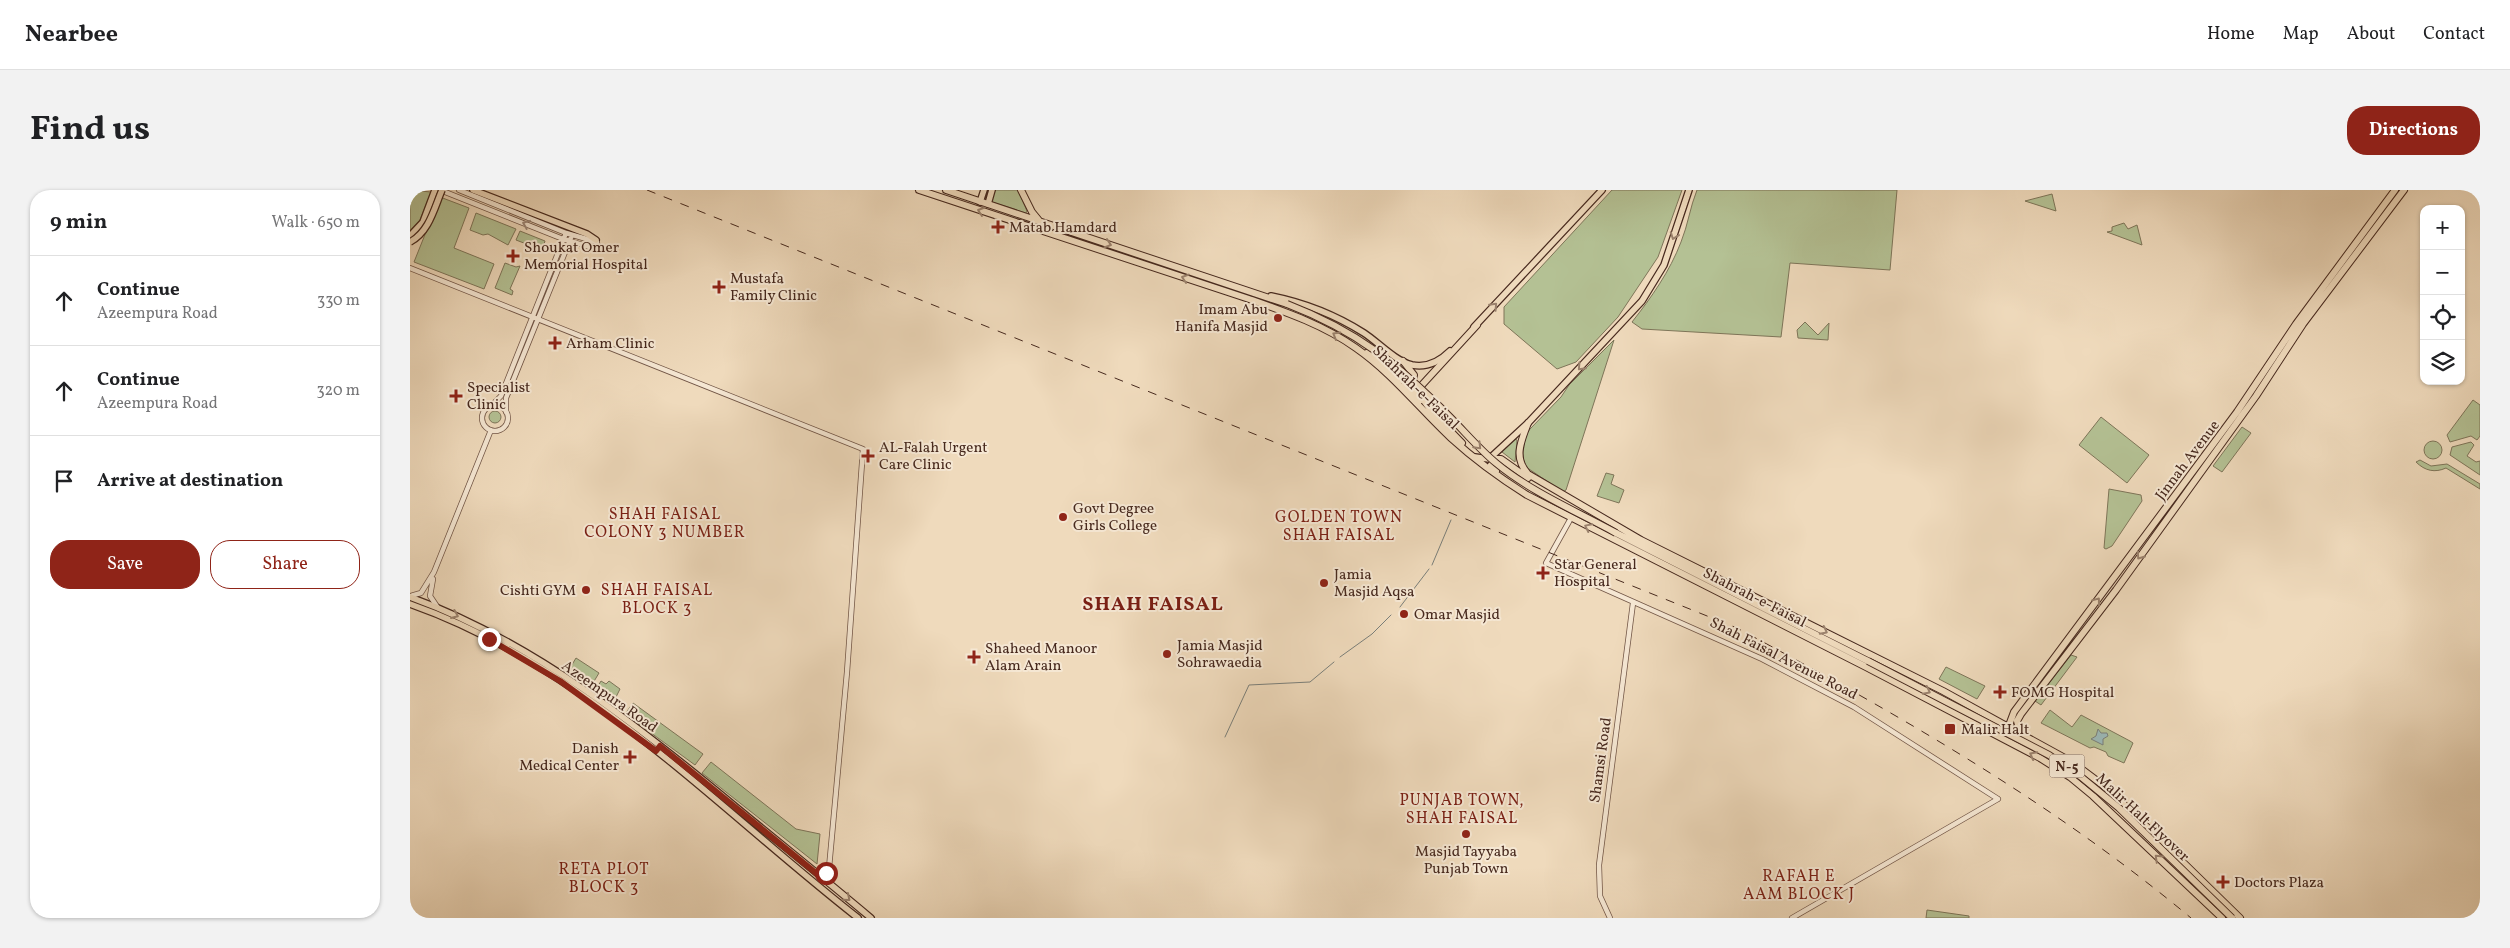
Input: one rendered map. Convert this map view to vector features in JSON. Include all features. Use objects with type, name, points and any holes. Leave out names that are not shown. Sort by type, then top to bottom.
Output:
[{"type":"highway","name":"Shahrah-e-Faisal","points":[[919,190],[1287,312],[1325,329],[1357,348],[1472,456],[1502,480],[1571,518],[1867,664]]},
{"type":"highway","name":"Shahrah-e-Faisal","points":[[946,190],[1260,294],[1337,325],[1370,345],[1416,384],[1504,469],[1531,487],[1867,664]]},
{"type":"highway","points":[[1021,190],[1032,212],[1041,223]]},
{"type":"highway","name":"Jinnah Avenue","points":[[2021,733],[2017,725],[2019,717],[2074,637],[2237,412],[2296,324],[2395,190]]},
{"type":"highway","name":"Jinnah Avenue","points":[[2008,726],[2014,712],[2074,637],[2116,590],[2256,396],[2303,324],[2404,190]]},
{"type":"highway","points":[[1433,413],[1422,398],[1421,386],[1477,325]]},
{"type":"highway","points":[[1357,348],[1375,357],[1406,384],[1472,456]]},
{"type":"highway","points":[[1403,361],[1414,375],[1412,383],[1406,384]]},
{"type":"highway","points":[[1528,423],[1520,446],[1519,457],[1522,468],[1528,474],[1640,539],[1884,660],[2072,762],[2106,788],[2240,918]]},
{"type":"highway","points":[[1527,495],[1493,469],[1491,465],[1496,459],[1502,459],[1532,480],[1544,484]]},
{"type":"highway","points":[[1640,539],[1649,549]]},
{"type":"highway","name":"Malir Halt Flyover","points":[[1867,664],[2070,777],[2094,797],[2222,918]]},
{"type":"highway","name":"Malir Halt Flyover","points":[[1867,664],[2049,756],[2080,776],[2119,808],[2232,918]]},
{"type":"highway","points":[[1975,724],[1980,720],[1982,712]]},
{"type":"highway","points":[[2008,726],[2014,745]]},
{"type":"highway","points":[[2094,797],[2104,797],[2106,788]]},
{"type":"main road","points":[[410,236],[423,222],[435,190]]},
{"type":"main road","points":[[410,242],[425,229],[440,190]]},
{"type":"main road","points":[[473,190],[587,234],[597,241]]},
{"type":"main road","points":[[980,202],[984,190]]},
{"type":"main road","points":[[988,204],[992,190]]},
{"type":"main road","points":[[1260,294],[1300,302],[1334,315],[1403,361],[1421,365],[1440,360],[1477,325],[1602,190]]},
{"type":"main road","points":[[1472,456],[1483,460],[1489,459],[1528,423],[1642,301],[1664,265],[1689,190]]},
{"type":"main road","name":"Azeempura Road","points":[[410,596],[492,632],[597,698],[816,886],[858,918]]},
{"type":"main road","name":"Azeempura Road","points":[[410,604],[466,627],[521,658],[595,704],[658,749],[871,918]]},
{"type":"street","points":[[440,190],[563,239],[593,248],[598,246],[597,241],[566,233],[459,190]]},
{"type":"street","points":[[566,233],[536,318],[506,398],[507,420],[503,427],[491,430],[484,425],[482,417],[485,409],[501,396],[536,318],[572,234]]},
{"type":"street","points":[[410,268],[863,448],[829,868],[822,878]]},
{"type":"street","points":[[492,405],[500,406],[506,412]]},
{"type":"street","points":[[410,596],[421,593],[434,572],[491,430]]},
{"type":"street","name":"Shah Faisal Avenue Road","points":[[1571,518],[1546,564],[1736,646],[1854,707],[1998,799],[1792,918]]},
{"type":"street","points":[[434,572],[430,596],[439,608]]},
{"type":"street","name":"Shamsi Road","points":[[1610,918],[1600,896],[1599,865],[1633,603]]},
{"type":"green space","points":[[410,190],[431,192],[420,220],[410,231]]},
{"type":"green space","points":[[994,190],[1018,190],[1027,211],[1026,213],[992,202]]},
{"type":"green space","points":[[1612,190],[1682,190],[1658,257],[1618,317],[1576,362],[1557,369],[1504,324],[1504,307]]},
{"type":"green space","points":[[1697,190],[1897,190],[1890,270],[1790,263],[1781,337],[1642,329],[1632,322],[1653,294],[1677,253]]},
{"type":"green space","points":[[2052,194],[2056,211],[2025,201]]},
{"type":"green space","points":[[440,197],[469,208],[454,248],[494,264],[484,289],[414,262]]},
{"type":"green space","points":[[476,213],[516,229],[508,245],[488,234],[483,235],[470,230]]},
{"type":"green space","points":[[2124,223],[2128,229],[2137,225],[2142,245],[2107,232],[2112,231],[2112,227]]},
{"type":"green space","points":[[520,231],[545,241],[542,250],[516,240]]},
{"type":"green space","points":[[505,263],[516,267],[520,266],[510,289],[513,291],[512,295],[495,288]]},
{"type":"green space","points":[[1805,322],[1818,335],[1829,323],[1828,340],[1798,338],[1797,330]]},
{"type":"green space","points":[[1614,340],[1566,490],[1563,492],[1526,467],[1522,462],[1525,436],[1561,397],[1569,385]]},
{"type":"green space","points":[[2473,400],[2480,405],[2480,436],[2477,440],[2471,436],[2450,442],[2447,435]]},
{"type":"green space","points":[[497,411],[500,412],[500,422],[493,423],[490,422],[489,415],[490,412]]},
{"type":"green space","points":[[2101,417],[2149,455],[2127,483],[2079,445]]},
{"type":"green space","points":[[2242,427],[2251,433],[2222,472],[2213,466]]},
{"type":"green space","points":[[1515,439],[1517,440],[1515,462],[1502,452]]},
{"type":"green space","points":[[2433,441],[2439,444],[2442,450],[2439,456],[2433,459],[2427,456],[2424,450],[2427,444]]},
{"type":"green space","points":[[2471,442],[2474,445],[2467,456],[2476,462],[2480,461],[2480,475],[2450,455],[2452,447]]},
{"type":"green space","points":[[2420,460],[2431,466],[2447,464],[2480,484],[2480,489],[2446,468],[2434,471],[2423,467],[2416,462]]},
{"type":"green space","points":[[1606,473],[1614,475],[1611,484],[1624,490],[1619,503],[1597,496]]},
{"type":"green space","points":[[2109,489],[2141,495],[2142,501],[2112,546],[2106,549],[2104,548]]},
{"type":"green space","points":[[2071,655],[2077,657],[2041,705],[2035,701]]},
{"type":"green space","points":[[576,658],[599,673],[590,688],[567,673]]},
{"type":"green space","points":[[1946,667],[1985,686],[1977,699],[1939,679]]},
{"type":"green space","points":[[601,681],[606,684],[609,681],[620,689],[613,703],[595,691]]},
{"type":"green space","points":[[633,703],[703,754],[695,765],[625,714]]},
{"type":"green space","points":[[2050,710],[2072,727],[2081,715],[2133,743],[2124,763],[2108,756],[2106,752],[2094,747],[2090,748],[2041,723]]},
{"type":"green space","points":[[711,762],[796,829],[820,834],[817,864],[702,773]]},
{"type":"green space","points":[[1927,910],[1969,916],[1969,918],[1926,918]]},
{"type":"water","points":[[2098,729],[2101,733],[2107,733],[2108,736],[2103,739],[2103,745],[2091,739],[2096,736]]},
{"type":"waterway","points":[[1432,565],[1451,520]]},
{"type":"waterway","points":[[1400,607],[1429,569]]},
{"type":"waterway","points":[[1340,657],[1372,634],[1391,615]]},
{"type":"waterway","points":[[1225,737],[1249,685],[1310,682],[1334,662]]},
{"type":"railway","points":[[647,190],[1737,628],[1855,693],[1971,761],[2084,836],[2191,918]]},
{"type":"place","name":"Matab Hamdard","points":[[998,227]]},
{"type":"place","name":"Shoukat Omer Memorial Hospital","points":[[513,256]]},
{"type":"place","name":"Mustafa Family Clinic","points":[[719,287]]},
{"type":"place","name":"Imam Abu Hanifa Masjid","points":[[1278,318]]},
{"type":"place","name":"Arham Clinic","points":[[555,343]]},
{"type":"place","name":"Specialist Clinic","points":[[456,396]]},
{"type":"place","name":"AL-Falah Urgent Care Clinic","points":[[868,456]]},
{"type":"place","name":"Govt Degree Girls College","points":[[1063,517]]},
{"type":"place","name":"Star General Hospital","points":[[1543,573]]},
{"type":"place","name":"Jamia Masjid Aqsa","points":[[1324,583]]},
{"type":"place","name":"Cishti GYM","points":[[586,590]]},
{"type":"place","name":"Omar Masjid","points":[[1404,614]]},
{"type":"place","name":"Jamia Masjid Sohrawaedia","points":[[1167,654]]},
{"type":"place","name":"Shaheed Manoor Alam Arain","points":[[974,657]]},
{"type":"place","name":"FOMG Hospital","points":[[2000,692]]},
{"type":"place","name":"Malir Halt","points":[[1950,729]]},
{"type":"place","name":"Danish Medical Center","points":[[630,757]]},
{"type":"place","name":"Masjid Tayyaba Punjab Town","points":[[1466,834]]},
{"type":"place","name":"Doctors Plaza","points":[[2223,882]]},
{"type":"district","name":"SHAH FAISAL COLONY 3 NUMBER","points":[[665,522]]},
{"type":"district","name":"GOLDEN TOWN SHAH FAISAL","points":[[1339,525]]},
{"type":"district","name":"SHAH FAISAL BLOCK 3","points":[[657,598]]},
{"type":"district","name":"SHAH FAISAL","points":[[1153,603]]},
{"type":"district","name":"PUNJAB TOWN, SHAH FAISAL","points":[[1462,808]]},
{"type":"district","name":"RETA PLOT BLOCK 3","points":[[604,877]]},
{"type":"district","name":"RAFAH E AAM BLOCK J","points":[[1799,884]]},
{"type":"route","points":[[489,639],[595,704],[656,751],[660,746],[822,878],[826,873]]}]
